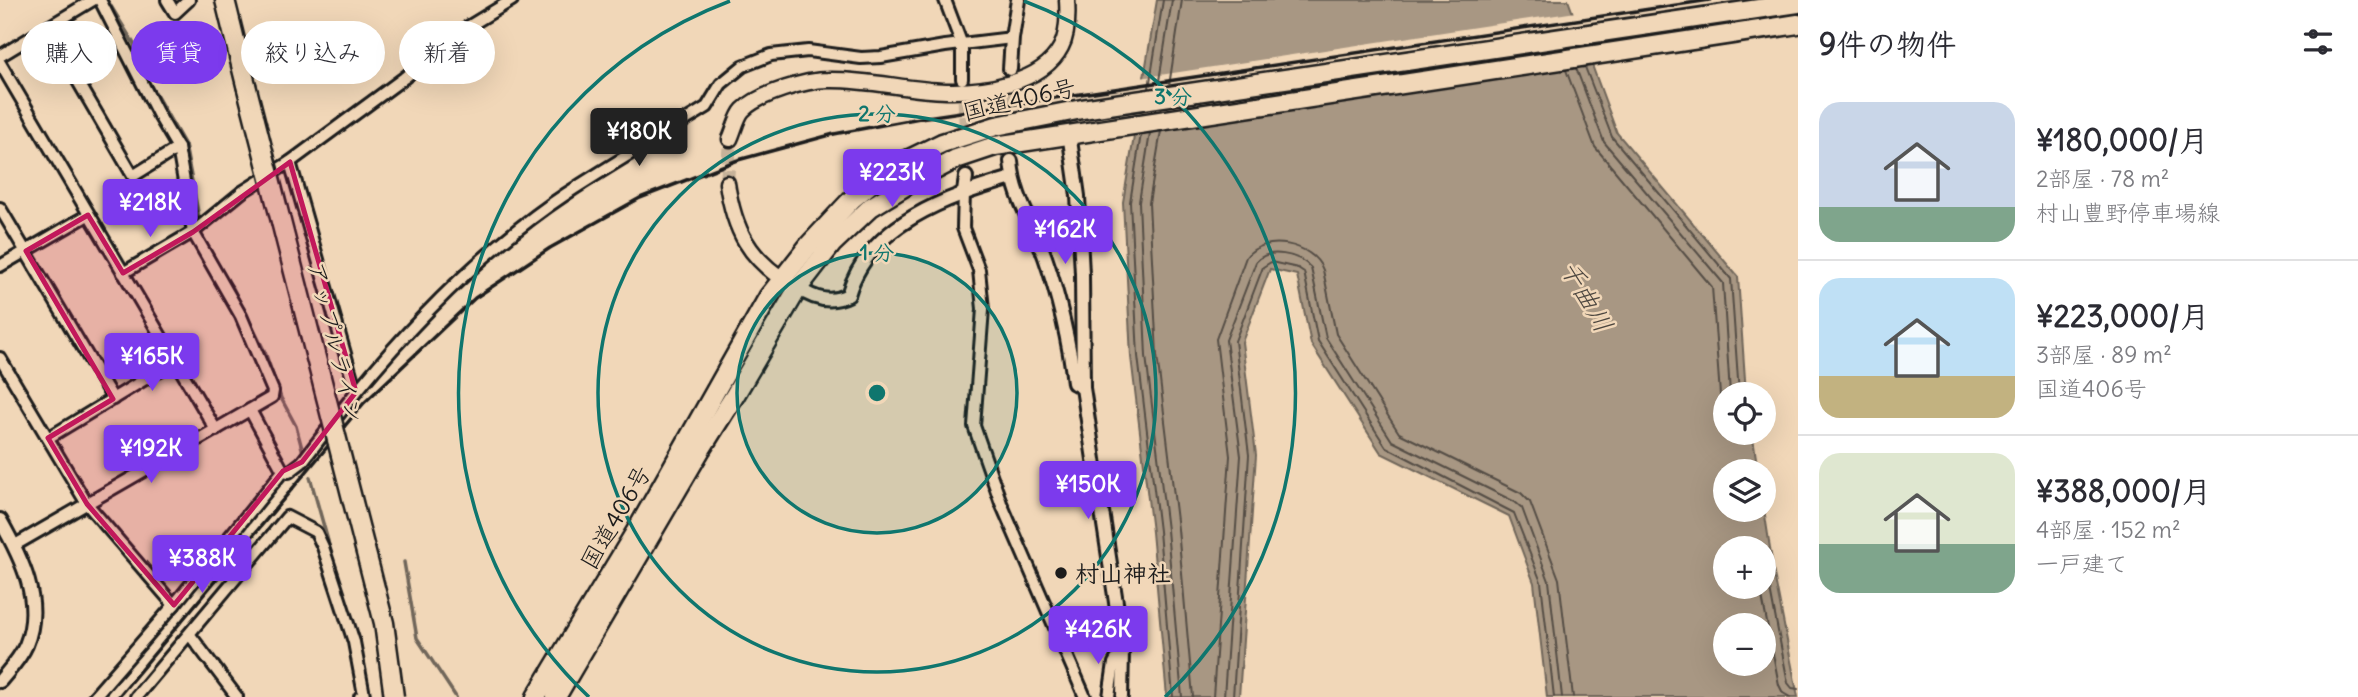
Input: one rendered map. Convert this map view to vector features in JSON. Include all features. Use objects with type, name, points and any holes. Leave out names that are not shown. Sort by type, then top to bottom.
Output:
[{"type":"highway","name":"アップルライン","points":[[225,0],[384,623],[394,697]]},
{"type":"highway","name":"国道406号","points":[[556,697],[735,395],[809,245],[852,199],[879,177],[905,162],[942,143],[996,126],[1082,109],[1798,3]]},
{"type":"highway","name":"国道406号","points":[[536,697],[641,523],[769,296],[790,284],[871,207],[912,181],[956,159],[995,146],[1798,24]]},
{"type":"main road","points":[[730,139],[743,110],[780,89],[826,79],[946,91],[988,88],[1027,79],[1046,66],[1060,49],[1066,35],[1067,0]]},
{"type":"main road","points":[[727,183],[731,208],[744,242],[760,262],[790,284]]},
{"type":"street","points":[[58,21],[93,0]]},
{"type":"street","points":[[15,545],[272,397],[273,391],[241,316],[193,232],[178,148],[100,0]]},
{"type":"street","points":[[167,0],[175,13],[189,0]]},
{"type":"street","points":[[123,273],[193,232],[242,191],[290,162],[404,78],[466,28],[512,0]]},
{"type":"street","points":[[945,0],[962,45],[962,79]]},
{"type":"street","points":[[1010,69],[1018,0]]},
{"type":"street","points":[[283,471],[289,472],[302,462],[356,392],[433,305],[499,244],[564,195],[707,107],[721,84],[743,65],[771,55],[808,51],[861,58],[881,57],[1012,38]]},
{"type":"street","points":[[0,56],[21,43]]},
{"type":"street","points":[[0,63],[216,430]]},
{"type":"street","points":[[80,84],[133,176],[178,148]]},
{"type":"street","points":[[1077,132],[1083,274],[1083,388],[1123,648],[1122,697]]},
{"type":"street","points":[[1011,161],[1012,178],[1020,205],[1045,256],[1071,356],[1074,383],[1083,388]]},
{"type":"street","points":[[290,162],[356,392]]},
{"type":"street","points":[[965,177],[963,228],[979,270],[983,309],[974,426],[1001,503],[1085,697]]},
{"type":"street","points":[[790,284],[819,300],[839,300],[848,295],[853,277],[867,256],[885,236],[902,223],[964,192],[1012,178]]},
{"type":"street","points":[[0,208],[113,399]]},
{"type":"street","points":[[0,266],[88,215]]},
{"type":"street","points":[[0,358],[86,504],[174,605]]},
{"type":"street","points":[[48,438],[175,361]]},
{"type":"street","points":[[250,410],[283,471]]},
{"type":"street","points":[[94,697],[174,605],[283,471]]},
{"type":"street","points":[[136,697],[288,517],[316,532],[323,547],[354,642],[364,695],[360,697]]},
{"type":"street","points":[[0,520],[15,545],[31,590],[30,629],[26,645],[17,662],[0,681]]},
{"type":"street","points":[[190,635],[237,697]]},
{"type":"street","points":[[1109,697],[1114,663],[1123,648]]},
{"type":"highlighted area","points":[[290,162],[356,392],[302,462],[283,471],[174,605],[87,504],[48,438],[113,399],[26,251],[88,215],[123,273],[193,232]]},
{"type":"water","name":"千曲川","points":[[1157,0],[1568,0],[1617,133],[1738,277],[1745,382],[1713,382],[1713,445],[1754,445],[1756,459],[1713,459],[1713,522],[1766,522],[1768,536],[1713,536],[1713,599],[1776,599],[1776,584],[1798,697],[1547,697],[1534,583],[1509,516],[1381,453],[1311,344],[1297,275],[1270,269],[1242,342],[1256,455],[1239,697],[1167,697],[1152,532],[1131,357],[1123,202]]},
{"type":"pier","points":[[1576,12],[1596,66],[1130,136],[1140,78]]},
{"type":"waterway","points":[[109,3],[134,44],[140,67],[185,145],[199,217]]},
{"type":"waterway","points":[[225,279],[233,288],[265,352],[281,398],[296,426],[304,456]]},
{"type":"waterway","points":[[310,477],[328,541]]},
{"type":"waterway","points":[[404,562],[417,638],[456,697]]},
{"type":"tunnel","points":[[1010,76],[1011,161]]},
{"type":"tunnel","points":[[962,86],[966,177]]},
{"type":"tunnel","points":[[727,183],[730,139]]},
{"type":"railway","points":[[118,697],[364,403],[475,298],[550,248],[640,198],[738,160],[834,134],[920,118],[1710,0]]},
{"type":"place","name":"村山神社","points":[[1061,573]]}]
